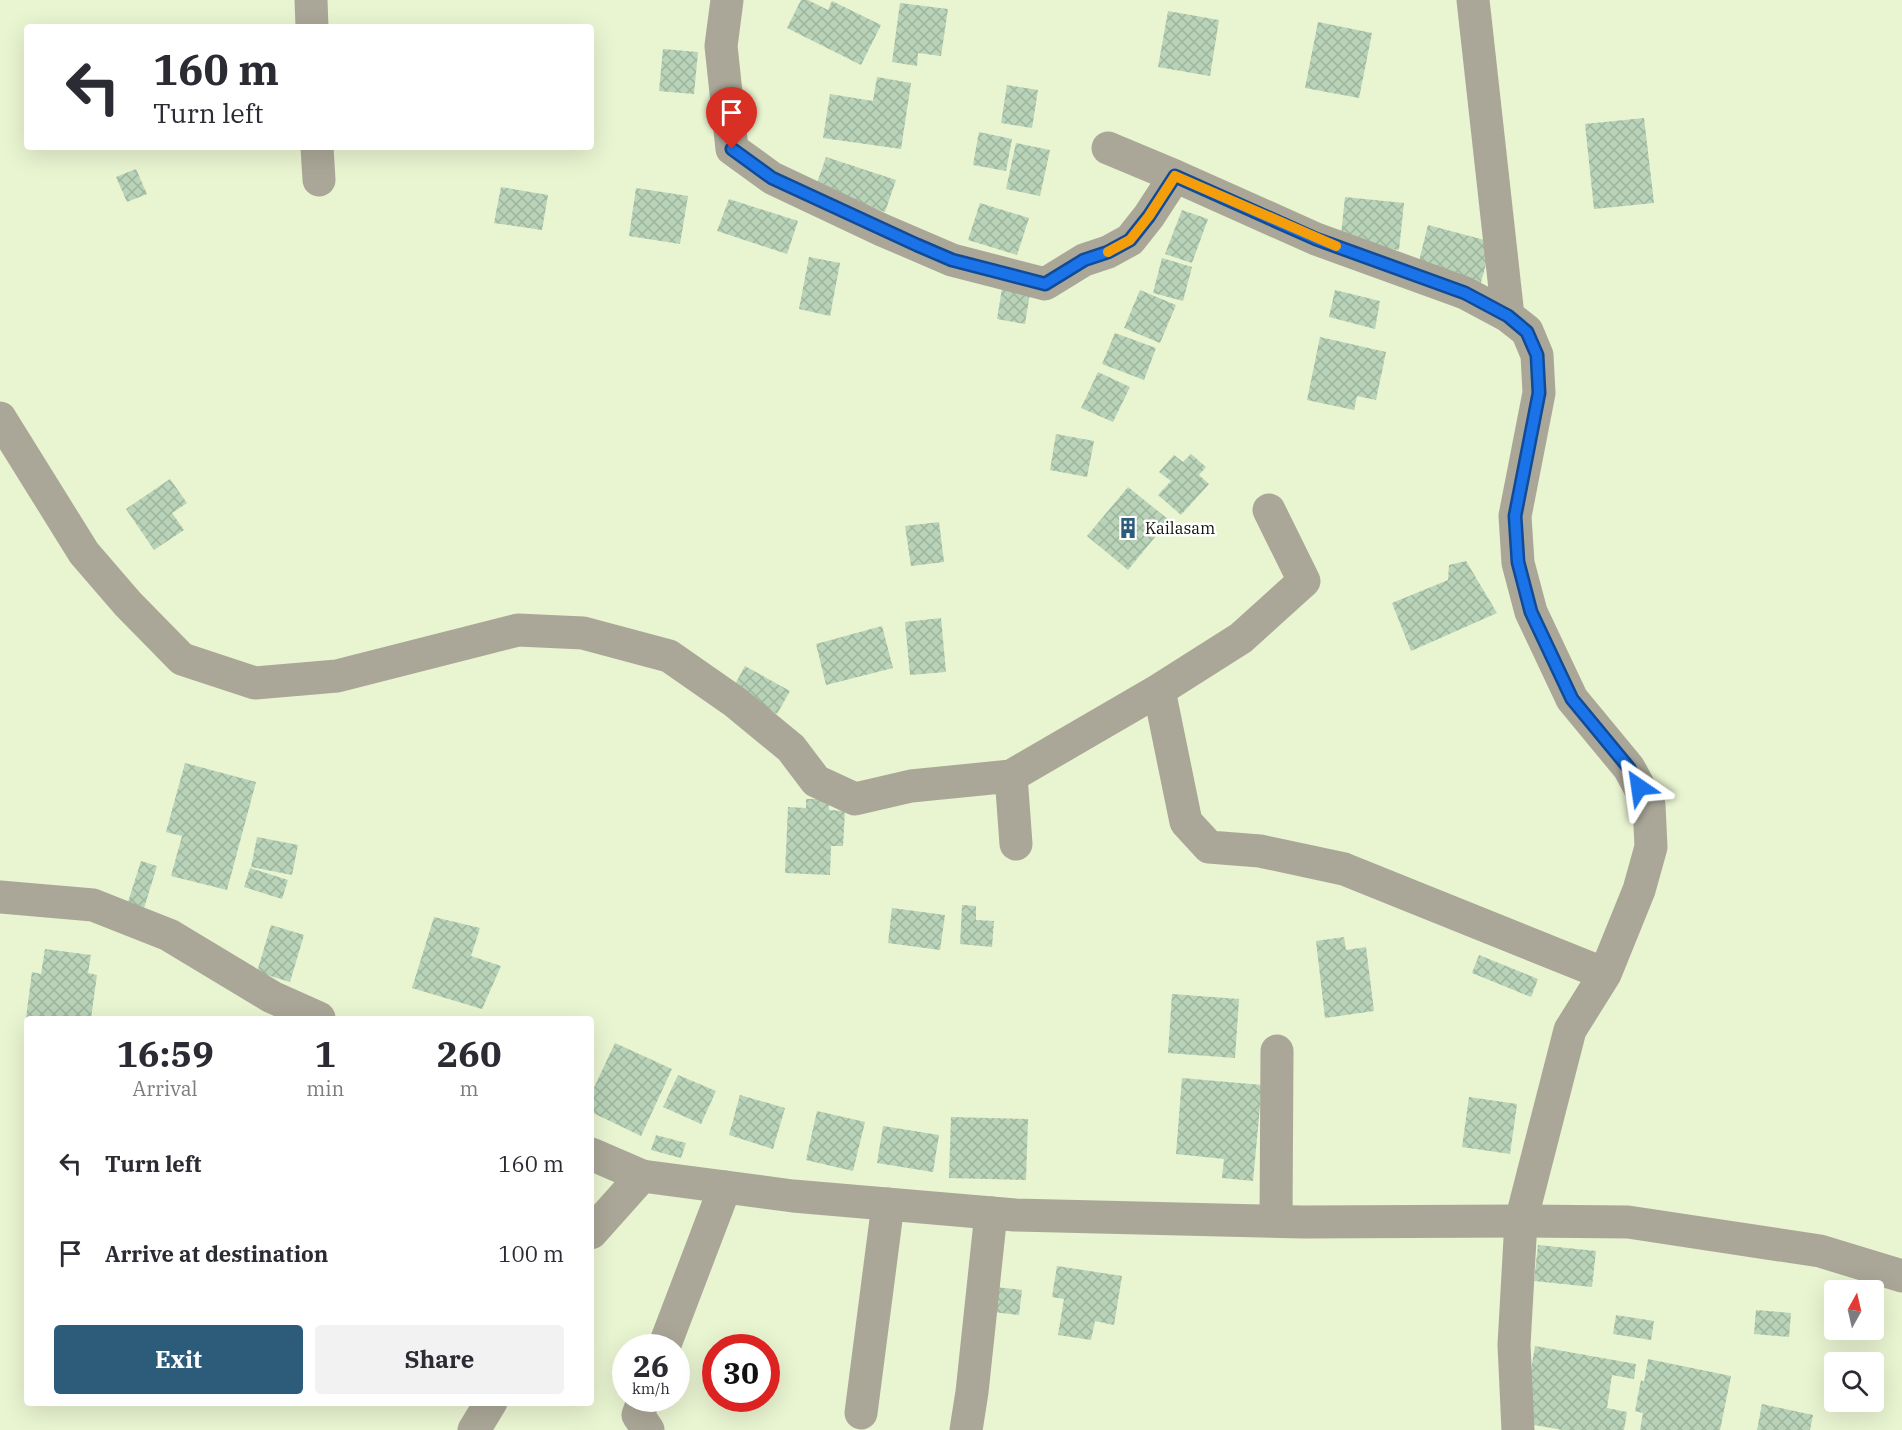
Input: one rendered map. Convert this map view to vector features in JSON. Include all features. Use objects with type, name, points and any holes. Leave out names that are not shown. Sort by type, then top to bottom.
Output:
[{"type":"street","points":[[311,0],[312,24]]},
{"type":"street","points":[[727,0],[721,46],[732,149],[772,178],[952,260],[1045,284],[1084,260],[1108,252],[1130,240],[1175,176]]},
{"type":"street","points":[[1473,0],[1508,316]]},
{"type":"street","points":[[1108,148],[1316,239],[1465,293],[1508,316],[1527,332],[1537,355],[1539,393],[1515,516],[1518,562],[1531,612],[1572,699],[1629,768],[1649,806],[1651,847],[1639,890],[1605,974],[1570,1030],[1521,1221],[1514,1345],[1518,1430]]},
{"type":"street","points":[[317,150],[319,180]]},
{"type":"street","points":[[0,418],[84,553],[128,604],[182,659],[255,683],[337,676],[518,630],[583,633],[669,656],[735,702],[791,748],[816,781],[855,799],[911,786],[1011,776],[1159,690],[1241,638],[1304,581],[1269,510]]},
{"type":"street","points":[[1159,690],[1186,822],[1209,847],[1260,852],[1344,869],[1605,974]]},
{"type":"street","points":[[1011,776],[1016,844]]},
{"type":"street","points":[[0,897],[93,905],[169,935],[272,998],[314,1016]]},
{"type":"street","points":[[1276,1221],[1277,1051]]},
{"type":"street","points":[[594,1155],[642,1176],[793,1196],[991,1213],[1276,1221],[1628,1222],[1820,1251],[1902,1276]]},
{"type":"street","points":[[594,1230],[642,1176]]},
{"type":"street","points":[[669,1334],[725,1187]]},
{"type":"street","points":[[861,1413],[888,1204]]},
{"type":"street","points":[[966,1430],[991,1213]]},
{"type":"street","points":[[474,1430],[489,1406]]},
{"type":"street","points":[[639,1412],[638,1415],[648,1430]]},
{"type":"building","points":[[801,0],[808,0],[828,10],[832,1],[881,25],[861,65],[787,28]]},
{"type":"building","points":[[900,3],[948,9],[941,56],[918,53],[917,66],[892,62]]},
{"type":"building","points":[[1168,11],[1219,20],[1210,76],[1158,67]]},
{"type":"building","points":[[1318,22],[1372,33],[1359,98],[1305,88]]},
{"type":"building","points":[[663,49],[698,52],[694,94],[659,91]]},
{"type":"building","points":[[877,77],[911,83],[901,149],[823,138],[830,94],[873,101]]},
{"type":"building","points":[[1007,85],[1038,90],[1032,128],[1001,123]]},
{"type":"building","points":[[1644,118],[1654,203],[1594,209],[1585,124]]},
{"type":"building","points":[[979,132],[1012,139],[1006,171],[973,165]]},
{"type":"building","points":[[1016,143],[1050,150],[1040,196],[1006,189]]},
{"type":"building","points":[[826,157],[896,180],[885,212],[815,189]]},
{"type":"building","points":[[136,169],[147,194],[127,202],[116,177]]},
{"type":"building","points":[[501,187],[548,195],[542,230],[494,223]]},
{"type":"building","points":[[636,188],[688,196],[680,244],[629,236]]},
{"type":"building","points":[[1345,197],[1404,203],[1399,250],[1340,244]]},
{"type":"building","points":[[729,199],[798,221],[787,254],[717,231]]},
{"type":"building","points":[[980,203],[1029,218],[1017,255],[968,240]]},
{"type":"building","points":[[1182,210],[1208,219],[1192,263],[1165,254]]},
{"type":"building","points":[[1428,225],[1492,242],[1480,286],[1417,269]]},
{"type":"building","points":[[809,257],[840,263],[830,316],[799,309]]},
{"type":"building","points":[[1162,258],[1192,267],[1183,301],[1153,293]]},
{"type":"building","points":[[1003,282],[1031,287],[1025,324],[997,319]]},
{"type":"building","points":[[1140,290],[1176,305],[1160,343],[1124,328]]},
{"type":"building","points":[[1335,290],[1380,301],[1375,329],[1329,317]]},
{"type":"building","points":[[1115,333],[1156,348],[1144,380],[1102,364]]},
{"type":"building","points":[[1320,337],[1386,352],[1376,400],[1357,396],[1354,410],[1307,400]]},
{"type":"building","points":[[1098,372],[1130,387],[1113,422],[1081,408]]},
{"type":"building","points":[[1056,434],[1094,441],[1087,477],[1050,470]]},
{"type":"building","points":[[1191,454],[1206,467],[1199,475],[1209,484],[1181,515],[1158,495],[1171,481],[1159,472],[1174,455],[1183,462]]},
{"type":"building","points":[[170,479],[187,503],[172,513],[184,530],[154,550],[126,509]]},
{"type":"building","name":"Kailasam","points":[[1128,487],[1169,520],[1128,570],[1087,536]]},
{"type":"building","points":[[939,522],[944,562],[911,566],[905,526]]},
{"type":"building","points":[[1466,561],[1497,613],[1411,651],[1392,603],[1448,580],[1449,565]]},
{"type":"building","points":[[941,618],[946,672],[910,675],[905,622]]},
{"type":"building","points":[[882,626],[893,668],[826,685],[816,644]]},
{"type":"building","points":[[745,666],[790,691],[777,714],[732,690]]},
{"type":"building","points":[[185,763],[256,782],[227,890],[171,876],[182,836],[166,832]]},
{"type":"building","points":[[806,799],[829,799],[829,810],[845,811],[843,846],[831,846],[830,875],[785,873],[788,807],[806,808]]},
{"type":"building","points":[[257,837],[298,845],[292,875],[251,867]]},
{"type":"building","points":[[141,861],[157,866],[144,908],[128,902]]},
{"type":"building","points":[[250,868],[288,880],[282,899],[244,887]]},
{"type":"building","points":[[962,905],[976,906],[976,920],[994,921],[992,947],[960,944]]},
{"type":"building","points":[[892,908],[945,915],[940,950],[888,943]]},
{"type":"building","points":[[434,917],[480,928],[471,956],[501,966],[482,1009],[412,988]]},
{"type":"building","points":[[271,925],[304,935],[290,982],[257,972]]},
{"type":"building","points":[[1344,937],[1346,950],[1366,947],[1374,1011],[1325,1018],[1316,941]]},
{"type":"building","points":[[45,949],[91,955],[88,973],[97,975],[91,1016],[26,1016],[32,972],[41,974]]},
{"type":"building","points":[[1479,955],[1538,979],[1531,997],[1472,973]]},
{"type":"building","points":[[1172,994],[1239,999],[1235,1058],[1168,1053]]},
{"type":"building","points":[[615,1043],[672,1069],[641,1136],[594,1113],[594,1088]]},
{"type":"building","points":[[678,1075],[716,1091],[701,1124],[663,1107]]},
{"type":"building","points":[[1182,1078],[1262,1085],[1253,1181],[1222,1178],[1224,1159],[1176,1154]]},
{"type":"building","points":[[740,1095],[785,1108],[773,1149],[729,1135]]},
{"type":"building","points":[[1469,1097],[1517,1104],[1510,1154],[1462,1147]]},
{"type":"building","points":[[817,1111],[865,1122],[853,1171],[806,1160]]},
{"type":"building","points":[[951,1117],[1028,1119],[1026,1180],[949,1178]]},
{"type":"building","points":[[883,1126],[939,1135],[933,1172],[877,1163]]},
{"type":"building","points":[[656,1135],[686,1143],[681,1158],[651,1150]]},
{"type":"building","points":[[1538,1245],[1596,1251],[1592,1287],[1534,1281]]},
{"type":"building","points":[[1057,1266],[1122,1276],[1114,1325],[1095,1321],[1091,1340],[1058,1335],[1064,1299],[1052,1297]]},
{"type":"building","points":[[996,1287],[1022,1290],[1019,1315],[993,1312]]},
{"type":"building","points":[[1756,1310],[1791,1313],[1789,1337],[1754,1334]]},
{"type":"building","points":[[1616,1315],[1654,1321],[1651,1340],[1613,1334]]},
{"type":"building","points":[[1535,1346],[1636,1364],[1634,1379],[1612,1375],[1607,1408],[1627,1412],[1624,1430],[1563,1430],[1522,1423]]},
{"type":"building","points":[[1648,1359],[1731,1376],[1720,1430],[1640,1430],[1643,1413],[1635,1411]]},
{"type":"building","points":[[1762,1404],[1813,1415],[1810,1430],[1757,1430]]},
{"type":"slow traffic","points":[[1108,252],[1130,240],[1175,176],[1336,246]]},
{"type":"place","name":"Kailasam","points":[[1128,528]]},
{"type":"route","points":[[732,149],[772,178],[882,230],[952,260],[1045,284],[1084,260],[1108,252],[1130,240],[1175,176],[1316,239],[1465,293],[1508,316],[1527,332],[1537,355],[1539,393],[1515,516],[1518,562],[1531,612],[1572,699],[1629,768],[1639,787]]}]
